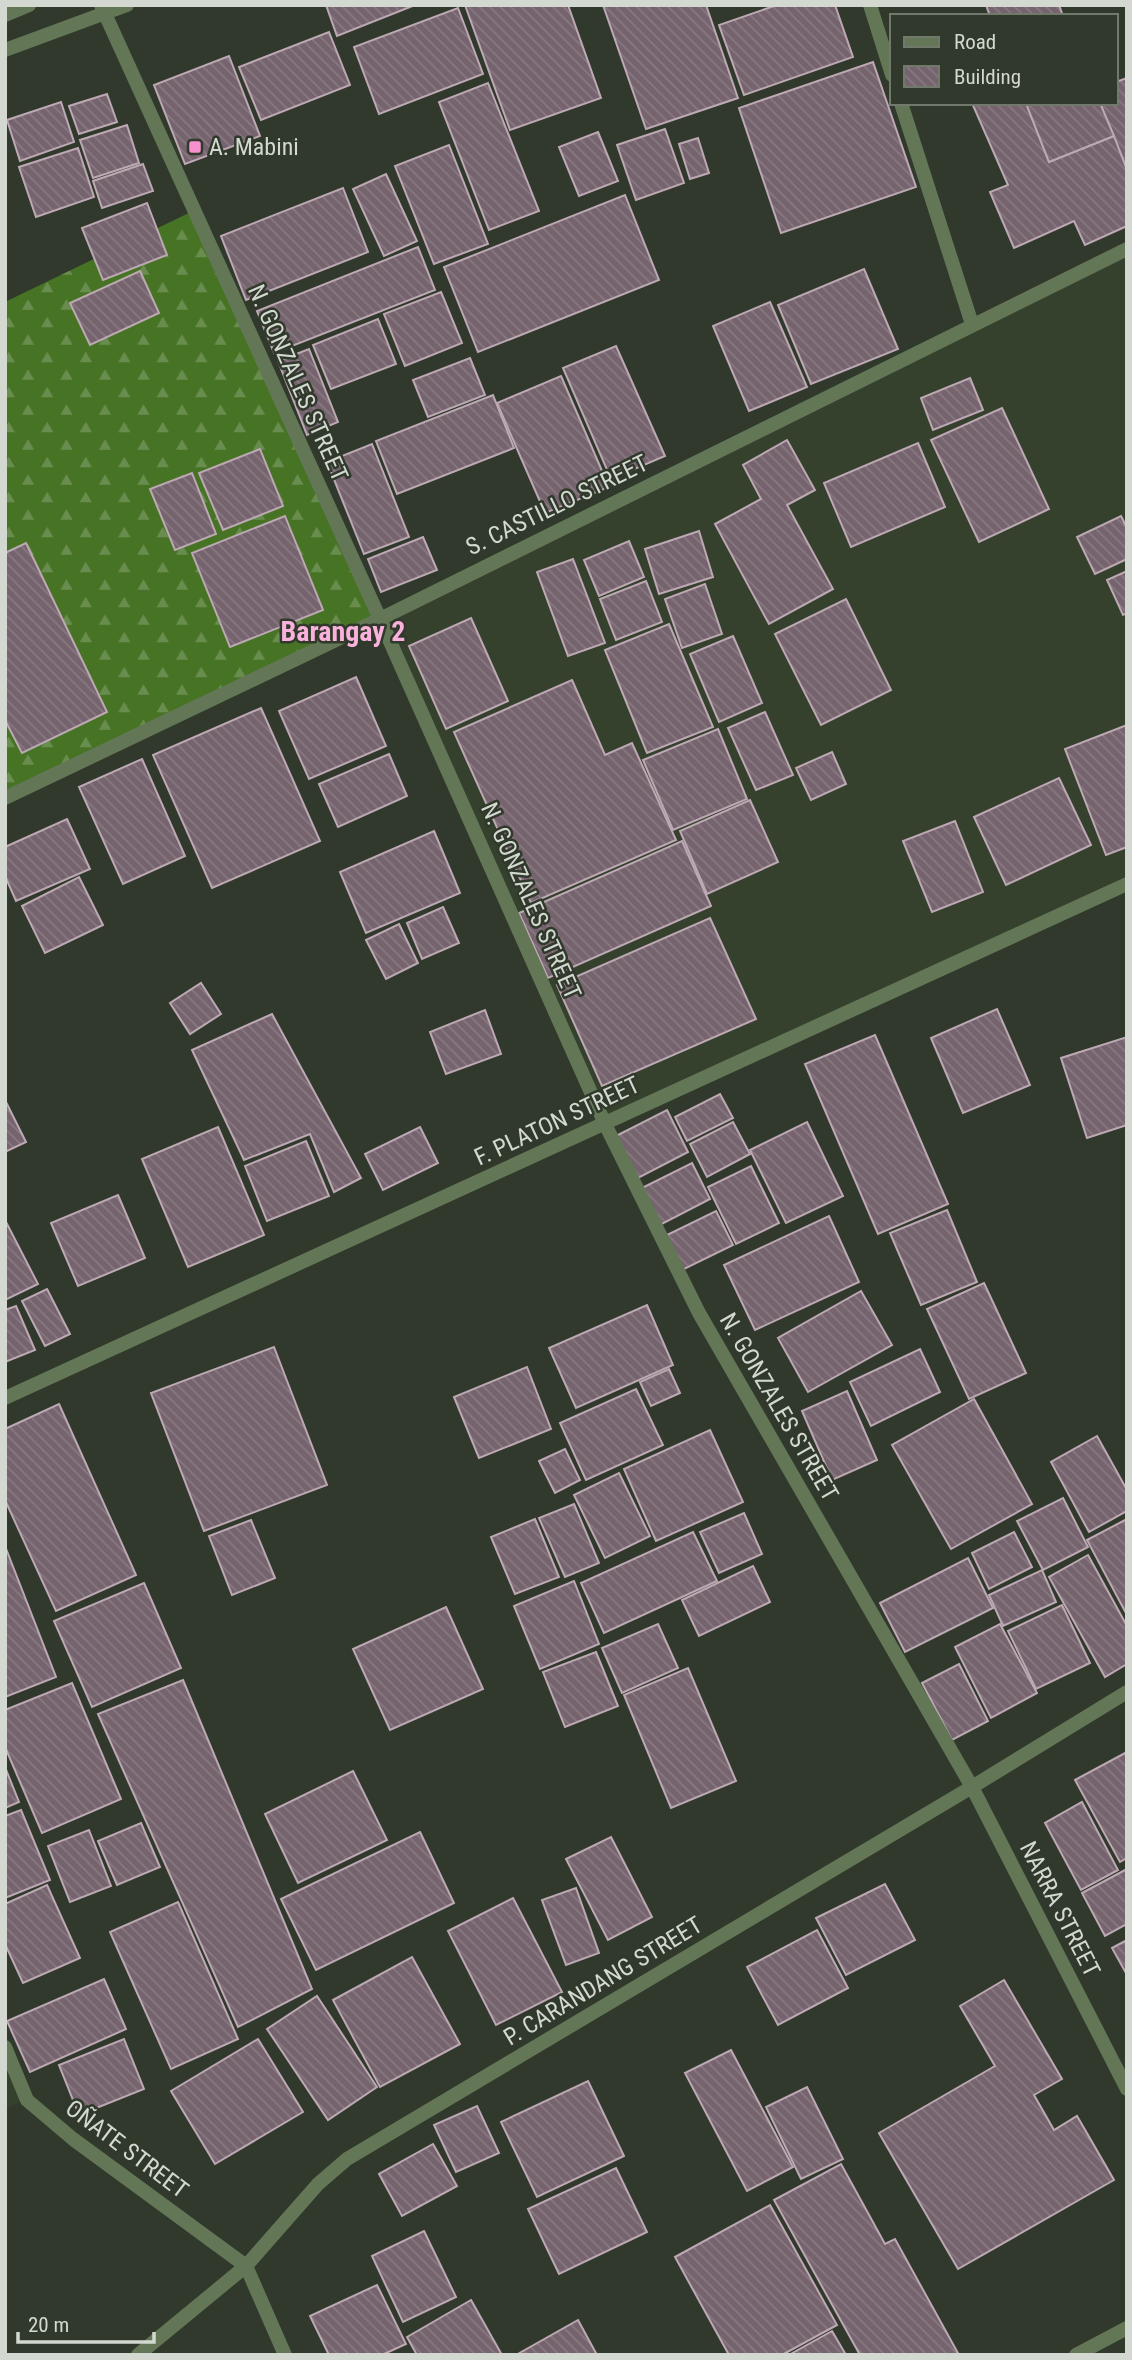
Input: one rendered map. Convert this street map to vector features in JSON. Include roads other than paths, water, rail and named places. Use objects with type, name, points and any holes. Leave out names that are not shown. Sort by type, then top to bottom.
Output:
[{"type":"street","points":[[5,15],[29,5]]},
{"type":"street","points":[[5,50],[103,10],[127,5]]},
{"type":"street","points":[[870,5],[890,69]]},
{"type":"street","name":"N. GONZALES STREET","points":[[103,10],[380,619],[605,1124],[699,1313],[972,1787]]},
{"type":"street","points":[[902,105],[972,324]]},
{"type":"street","name":"S. CASTILLO STREET","points":[[5,798],[380,619],[1127,249]]},
{"type":"street","name":"F. PLATON STREET","points":[[5,1398],[1127,884]]},
{"type":"street","name":"P. CARANDANG STREET","points":[[138,2355],[246,2266],[318,2184],[347,2160],[1127,1692]]},
{"type":"street","name":"NARRA STREET","points":[[972,1787],[1127,2089]]},
{"type":"street","name":"OÑATE STREET","points":[[5,2047],[27,2100],[73,2139],[246,2266]]},
{"type":"street","points":[[246,2266],[285,2355]]},
{"type":"street","points":[[1076,2355],[1127,2328]]},
{"type":"place","name":"A. Mabini","points":[[195,147]]},
{"type":"district","name":"Barangay 2","points":[[343,631]]}]
